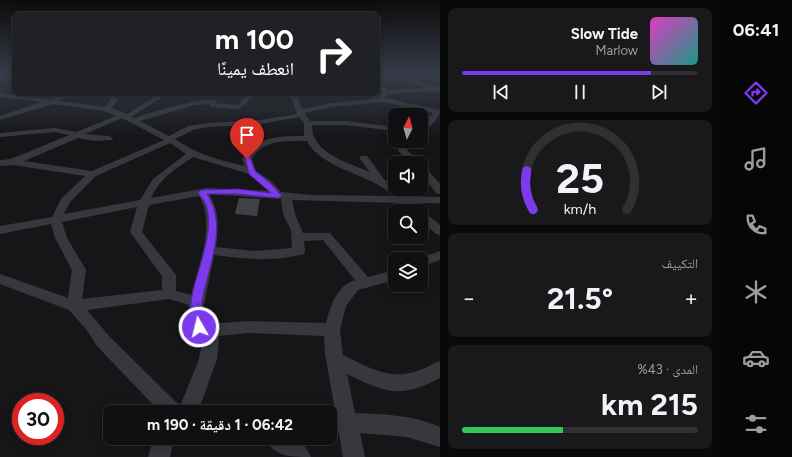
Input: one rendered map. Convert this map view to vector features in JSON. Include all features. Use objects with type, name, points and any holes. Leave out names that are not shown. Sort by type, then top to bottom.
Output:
[{"type":"street","points":[[7,95],[50,103],[107,109],[129,117],[170,139],[192,154],[252,172],[282,196],[298,237],[299,251],[278,256],[248,256],[209,250]]},
{"type":"street","points":[[0,164],[13,162],[79,135],[129,117],[195,102],[210,112],[260,122],[300,114],[332,105],[398,95]]},
{"type":"street","points":[[0,118],[42,104],[50,103],[62,96]]},
{"type":"street","points":[[107,109],[114,101],[114,98],[108,96]]},
{"type":"street","points":[[129,117],[161,96]]},
{"type":"street","points":[[74,306],[79,270],[61,238],[56,220],[65,201],[92,174],[191,128],[210,112],[223,96]]},
{"type":"street","points":[[210,112],[239,107],[250,96]]},
{"type":"street","points":[[296,96],[294,97],[300,114],[308,123],[345,123],[388,128]]},
{"type":"street","points":[[376,96],[438,112],[428,124]]},
{"type":"street","points":[[308,123],[306,129],[310,139],[334,162],[360,171],[383,183]]},
{"type":"street","points":[[0,135],[44,132],[49,130],[68,131],[93,138],[109,138]]},
{"type":"street","points":[[252,172],[247,159],[250,152],[255,148],[265,143],[279,140],[310,139]]},
{"type":"street","points":[[403,148],[402,150],[408,156]]},
{"type":"street","points":[[169,294],[169,275],[136,232],[145,203],[154,185],[182,160],[192,154]]},
{"type":"street","points":[[364,158],[383,183],[408,204]]},
{"type":"street","points":[[13,162],[92,174]]},
{"type":"street","points":[[428,176],[440,191]]},
{"type":"street","points":[[202,192],[210,205],[212,224],[209,250],[195,310],[199,327],[212,330],[247,326],[332,330]]},
{"type":"street","points":[[0,230],[202,192],[237,192],[282,196],[440,200]]},
{"type":"street","points":[[428,221],[440,231]]},
{"type":"street","points":[[298,237],[326,236],[365,283]]},
{"type":"street","points":[[428,260],[440,255]]},
{"type":"street","points":[[354,457],[332,330],[339,304],[353,286],[388,277]]},
{"type":"street","points":[[0,279],[74,306],[92,325],[102,342],[170,405]]},
{"type":"street","points":[[74,306],[169,294],[197,302]]},
{"type":"street","points":[[181,405],[208,359],[212,330]]},
{"type":"street","points":[[336,360],[398,385],[429,375],[440,369]]},
{"type":"street","points":[[348,423],[388,424],[426,430],[440,437]]},
{"type":"street","points":[[159,457],[162,445]]},
{"type":"street","points":[[284,445],[300,457]]},
{"type":"building","points":[[239,198],[260,199],[257,216],[235,214]]},
{"type":"route","points":[[199,327],[195,310],[209,250],[212,224],[210,205],[202,192],[237,192],[278,196],[267,184],[252,172],[247,159]]}]
